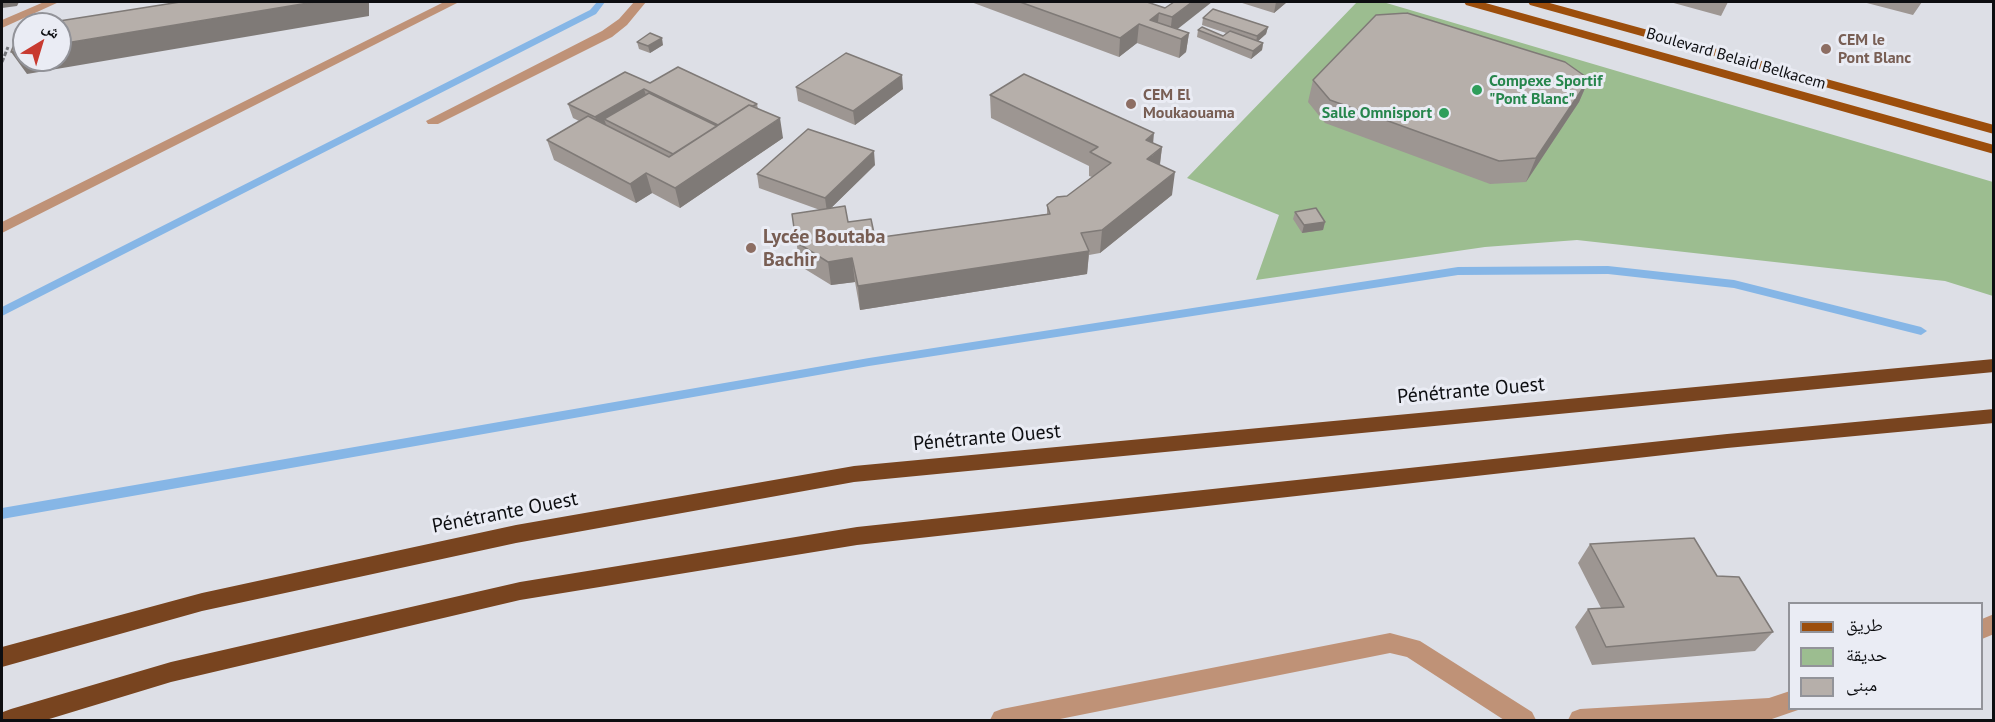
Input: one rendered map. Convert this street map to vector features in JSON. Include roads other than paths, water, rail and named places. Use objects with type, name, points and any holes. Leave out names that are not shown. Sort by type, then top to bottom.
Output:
[{"type":"highway","name":"Pénétrante Ouest","points":[[2,657],[202,602],[504,536],[854,474],[1994,365]]},
{"type":"highway","points":[[11,720],[171,672],[520,591],[856,536],[1716,442],[1994,416]]},
{"type":"main road","name":"Boulevard Belaid Belkacem","points":[[1470,2],[1994,150]]},
{"type":"main road","name":"Boulevard Belaid Belkacem","points":[[1534,2],[1994,130]]},
{"type":"street","points":[[2,24],[54,2]]},
{"type":"street","points":[[2,228],[453,2]]},
{"type":"street","points":[[433,121],[607,34],[623,22],[640,2]]},
{"type":"street","points":[[1002,720],[1390,643],[1412,648],[1524,720]]},
{"type":"street","points":[[1580,720],[1769,709],[1788,703]]},
{"type":"waterway","points":[[2,312],[593,12],[601,2]]},
{"type":"waterway","points":[[2,514],[869,362],[1458,271],[1608,270],[1734,284],[1921,331]]},
{"type":"place","name":"CEM le Pont Blanc","points":[[1826,49]]},
{"type":"place","name":"Compexe Sportif \"Pont Blanc\"","points":[[1477,90]]},
{"type":"place","name":"CEM El Moukaouama","points":[[1131,104]]},
{"type":"place","name":"Salle Omnisport","points":[[1444,113]]},
{"type":"place","name":"Lycée Boutaba Bachir","points":[[751,248]]}]
